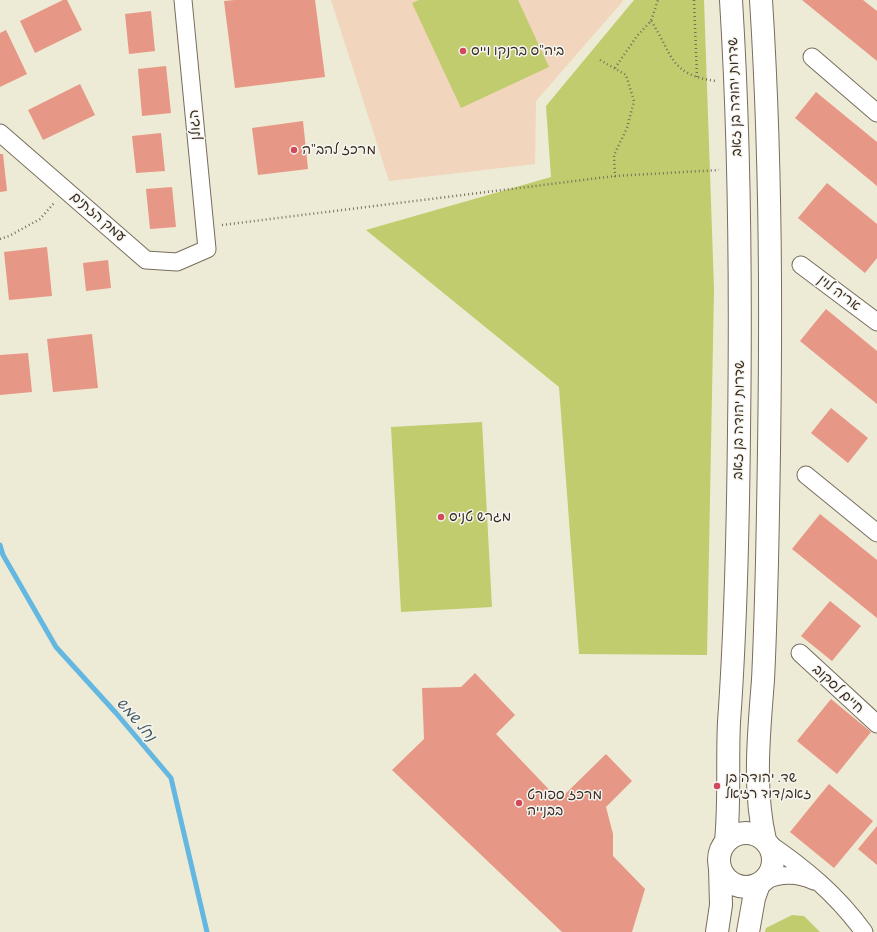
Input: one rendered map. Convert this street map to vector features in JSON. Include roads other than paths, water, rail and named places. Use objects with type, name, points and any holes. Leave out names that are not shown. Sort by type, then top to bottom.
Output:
[{"type":"main road","name":"שדרות יהודה בן זאב","points":[[726,841],[729,737],[735,638],[740,267],[736,83],[731,0]]},
{"type":"main road","points":[[748,932],[754,898],[761,882],[772,867],[772,851],[761,822],[759,739],[766,624],[771,267],[766,69],[761,0]]},
{"type":"main road","points":[[717,932],[721,905],[719,854],[726,841],[732,835],[745,832],[758,835],[767,841]]},
{"type":"main road","points":[[720,868],[728,881],[736,885],[748,887],[761,882]]},
{"type":"street","name":"הגולן","points":[[184,0],[207,249]]},
{"type":"street","points":[[812,57],[877,113]]},
{"type":"street","name":"עמק הזתים","points":[[0,133],[146,260],[177,262],[207,249]]},
{"type":"street","name":"אריה לוין","points":[[801,265],[877,322]]},
{"type":"street","points":[[806,475],[877,533]]},
{"type":"street","name":"חיים לסקוב","points":[[800,653],[877,724]]},
{"type":"street","points":[[767,841],[807,870],[823,885],[864,932]]},
{"type":"street","points":[[761,882],[774,876],[794,875],[804,877],[823,885]]},
{"type":"waterway","name":"נחל שמש","points":[[0,545],[3,555],[56,647],[116,713],[171,778],[207,932]]},
{"type":"place","name":"ביה\"ס ברנקו וייס","points":[[463,51]]},
{"type":"place","name":"מרכז להב\"ה","points":[[294,150]]},
{"type":"place","name":"מגרש טניס","points":[[441,517]]},
{"type":"place","name":"שד. יהודה בן זאב/דוד רזיאל","points":[[717,786]]},
{"type":"place","name":"מרכז ספורט בבנייה","points":[[519,803]]}]
